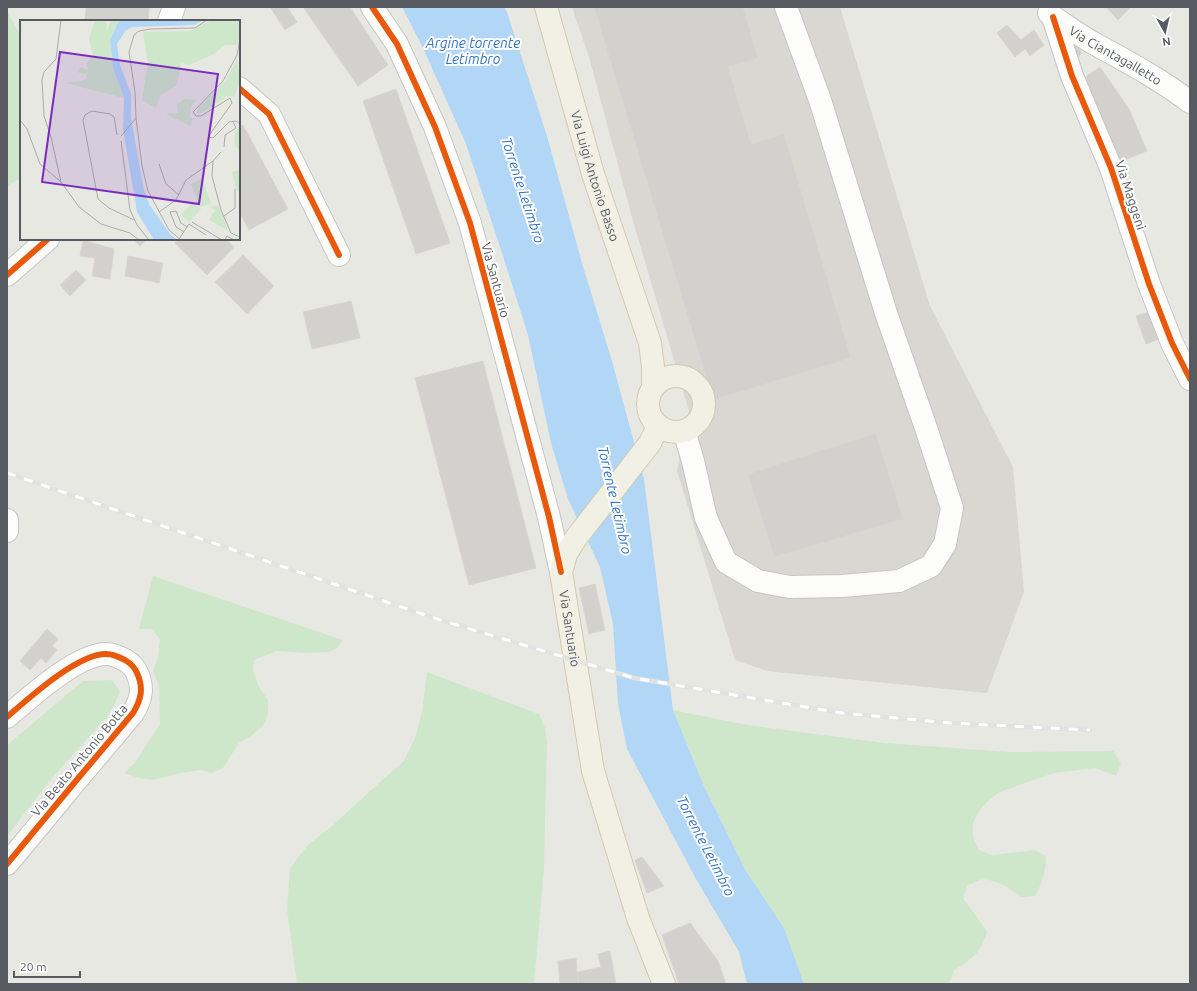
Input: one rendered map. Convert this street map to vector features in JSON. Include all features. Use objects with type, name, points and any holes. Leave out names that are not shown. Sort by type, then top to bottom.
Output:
[{"type":"main road","name":"Via Luigi Antonio Basso","points":[[546,7],[593,174],[650,342],[653,367],[653,388],[649,395],[648,404],[652,420],[658,426]]},
{"type":"main road","name":"Via Luigi Antonio Basso","points":[[650,342],[681,376],[690,379],[698,385],[703,393],[705,402],[704,412],[700,421],[693,427],[684,431]]},
{"type":"main road","points":[[653,388],[658,382],[665,378],[681,376]]},
{"type":"main road","points":[[561,572],[566,554],[576,538],[644,450],[658,426],[666,431],[684,431]]},
{"type":"main road","name":"Via Santuario","points":[[561,572],[593,771],[638,918],[664,984]]},
{"type":"street","points":[[169,20],[174,7]]},
{"type":"street","name":"Via Santuario","points":[[372,7],[397,44],[435,126],[470,223],[550,517],[561,572]]},
{"type":"street","points":[[684,431],[693,461],[706,518],[726,562],[758,581],[790,586],[842,586],[899,581],[931,566],[945,544],[952,508],[886,313],[820,100],[786,7]]},
{"type":"street","name":"Via Ciantagalletto","points":[[1048,12],[1093,43],[1138,67],[1171,87],[1190,102]]},
{"type":"street","name":"Via Maggeni","points":[[1048,12],[1072,76],[1111,168],[1149,284],[1172,343],[1190,380]]},
{"type":"street","points":[[240,89],[269,114],[338,255]]},
{"type":"street","points":[[7,275],[47,240]]},
{"type":"street","points":[[7,520],[7,531]]},
{"type":"street","name":"Via Beato Antonio Botta","points":[[7,716],[41,687],[82,660],[96,655],[113,655],[129,662],[141,681],[142,692],[139,704],[133,713],[7,864]]},
{"type":"shaded area","points":[[572,7],[840,7],[930,306],[1013,467],[1024,592],[987,693],[767,671],[735,660],[677,471],[689,411],[633,221],[589,57]]},
{"type":"green space","points":[[7,11],[20,34],[20,179],[7,186]]},
{"type":"green space","points":[[153,576],[343,640],[337,648],[329,652],[308,653],[277,651],[254,660],[253,671],[259,687],[268,700],[268,715],[263,726],[251,736],[239,743],[223,768],[212,773],[201,770],[153,780],[139,778],[124,773],[135,763],[160,724],[159,686],[153,670],[158,657],[160,639],[151,629],[139,629]]},
{"type":"green space","points":[[427,672],[539,714],[545,728],[547,742],[544,868],[534,984],[297,984],[287,909],[290,868],[308,845],[332,826],[403,762],[415,738],[422,712]]},
{"type":"green space","points":[[112,680],[120,691],[115,704],[107,717],[52,778],[7,836],[7,745],[83,681]]},
{"type":"green space","points":[[673,710],[747,725],[885,743],[1009,752],[1113,751],[1121,763],[1116,776],[1095,768],[1054,773],[1000,792],[988,801],[979,811],[973,823],[973,837],[979,850],[992,855],[1034,850],[1046,856],[1045,872],[1035,896],[1022,897],[991,880],[980,880],[968,885],[963,898],[987,932],[982,945],[976,954],[966,963],[954,970],[949,984],[804,984],[784,928],[746,871],[704,786]]},
{"type":"water","name":"Argine torrente Letimbro","points":[[402,7],[504,7],[507,12],[547,136],[582,263],[612,361],[644,479],[673,710],[704,786],[746,871],[784,928],[804,984],[747,984],[739,952],[696,879],[627,749],[618,704],[613,624],[600,567],[568,499],[551,443],[528,335],[466,144],[423,48]]},
{"type":"building","points":[[86,7],[149,7],[148,20],[85,20]]},
{"type":"building","points":[[270,7],[287,7],[297,22],[285,30]]},
{"type":"building","points":[[303,7],[350,7],[388,65],[358,86]]},
{"type":"building","points":[[594,7],[743,7],[758,58],[728,67],[751,144],[784,134],[851,358],[713,400]]},
{"type":"building","points":[[1106,7],[1131,7],[1118,20]]},
{"type":"building","points":[[1007,25],[1021,40],[1034,30],[1044,45],[1030,56],[1025,49],[1015,57],[997,33]]},
{"type":"building","points":[[1072,43],[1082,53],[1075,60]]},
{"type":"building","points":[[1100,67],[1129,109],[1147,151],[1117,163],[1081,80]]},
{"type":"building","points":[[396,89],[450,243],[416,254],[363,101]]},
{"type":"building","points":[[243,125],[288,209],[249,230],[240,213],[240,126]]},
{"type":"building","points":[[83,240],[114,249],[110,279],[92,276],[95,258],[80,256]]},
{"type":"building","points":[[134,240],[146,240],[140,246]]},
{"type":"building","points":[[179,240],[227,240],[234,247],[207,275],[175,243]]},
{"type":"building","points":[[243,255],[274,286],[247,314],[215,282]]},
{"type":"building","points":[[128,256],[163,263],[159,283],[125,276]]},
{"type":"building","points":[[76,270],[86,280],[70,296],[60,285]]},
{"type":"building","points":[[351,301],[360,338],[312,349],[303,312]]},
{"type":"building","points":[[1152,311],[1162,338],[1146,344],[1136,316]]},
{"type":"building","points":[[483,361],[536,568],[469,585],[415,378]]},
{"type":"building","points":[[876,433],[903,519],[774,557],[748,474]]},
{"type":"building","points":[[595,584],[605,630],[589,634],[579,588]]},
{"type":"building","points":[[47,629],[58,639],[52,646],[57,650],[46,663],[41,658],[30,670],[20,661]]},
{"type":"building","points":[[642,857],[664,886],[647,893],[635,860]]},
{"type":"building","points":[[690,923],[718,961],[726,984],[679,984],[662,935]]},
{"type":"building","points":[[610,951],[616,984],[579,984],[577,972],[601,967],[598,954]]},
{"type":"building","points":[[576,958],[579,984],[560,984],[558,961]]},
{"type":"railway","points":[[7,473],[437,619],[634,678],[842,713],[950,723],[1090,730]]},
{"type":"cycle path","points":[[372,7],[397,44],[435,127],[470,223],[549,517],[561,572]]},
{"type":"cycle path","points":[[1053,17],[1072,76],[1111,168],[1149,284],[1172,343],[1190,379]]},
{"type":"cycle path","points":[[240,89],[269,114],[339,255]]},
{"type":"cycle path","points":[[7,275],[47,240]]},
{"type":"cycle path","points":[[7,717],[41,688],[68,668],[95,656],[109,654],[125,660],[134,667],[139,678],[141,694],[133,713],[7,864]]},
{"type":"water label","name":"Torrente Letimbro","points":[[523,190]]},
{"type":"water label","name":"Torrente Letimbro","points":[[615,500]]},
{"type":"water label","name":"Torrente Letimbro","points":[[706,846]]}]
